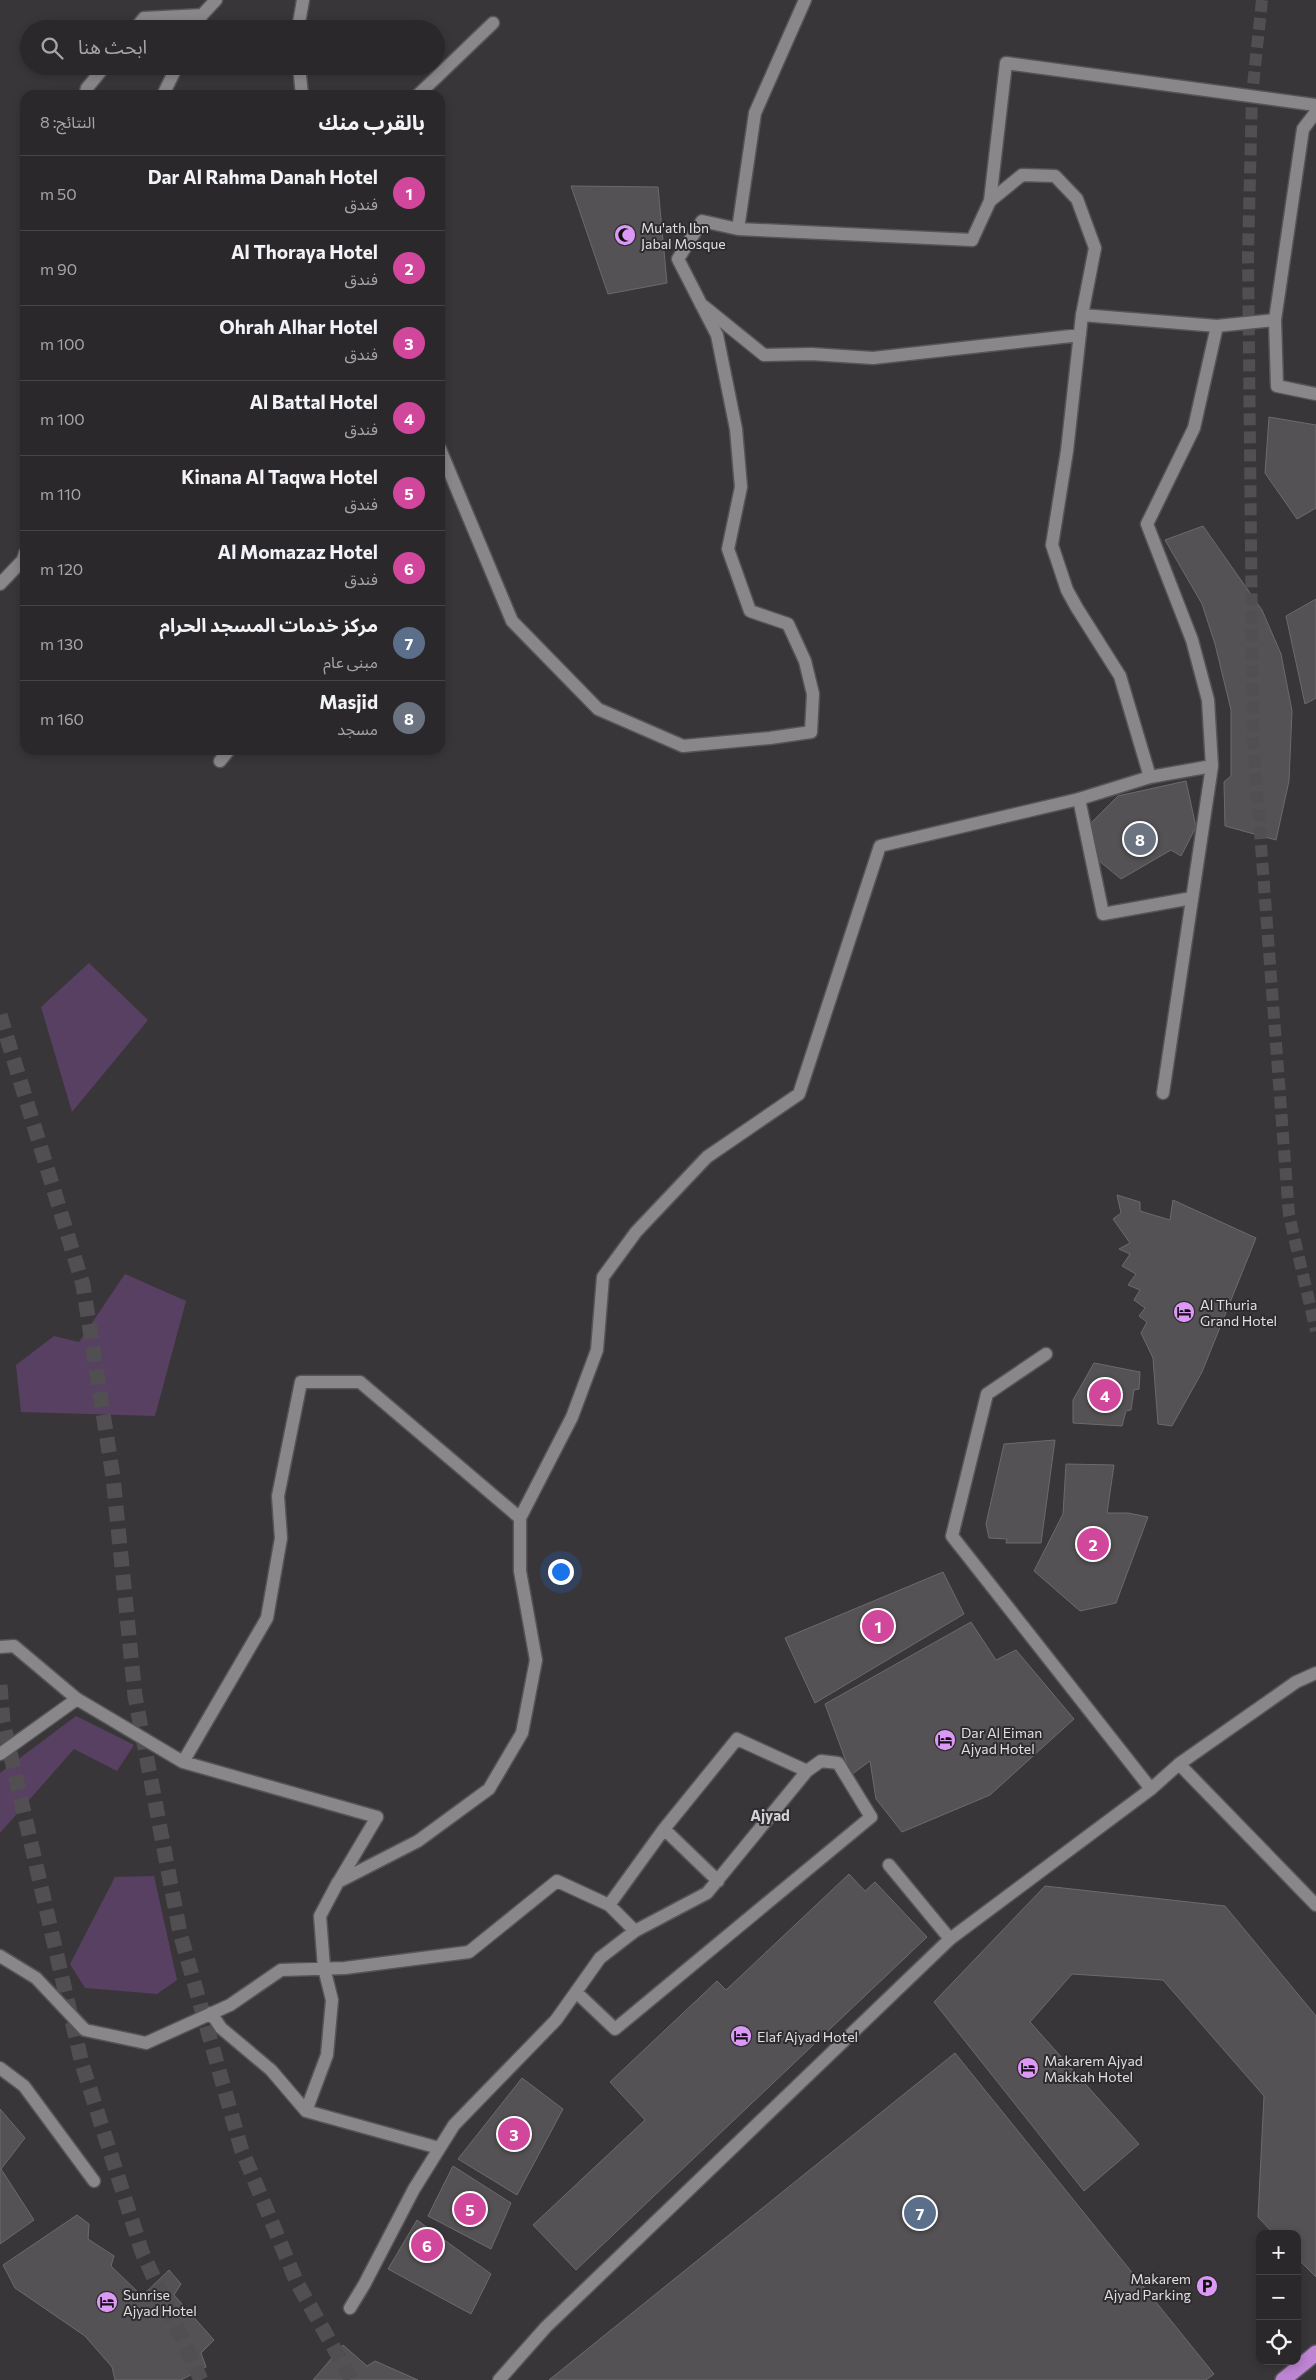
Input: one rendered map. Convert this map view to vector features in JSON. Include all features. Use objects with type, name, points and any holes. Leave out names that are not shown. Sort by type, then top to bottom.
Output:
[{"type":"highway","points":[[1283,2380],[1316,2353]]},
{"type":"street","points":[[200,20],[216,0]]},
{"type":"street","points":[[300,20],[303,0]]},
{"type":"street","points":[[738,229],[755,113],[805,0]]},
{"type":"street","points":[[142,20],[144,18],[202,15]]},
{"type":"street","points":[[445,69],[493,23]]},
{"type":"street","points":[[445,461],[512,621],[598,709],[682,746],[770,738],[811,732],[813,694],[805,661],[788,624],[750,611],[728,549],[741,487],[736,429],[717,335],[678,259],[702,221],[738,229],[972,240],[990,201],[1006,63],[1316,105]]},
{"type":"street","points":[[86,90],[98,75]]},
{"type":"street","points":[[165,90],[172,75]]},
{"type":"street","points":[[300,75],[301,90]]},
{"type":"street","points":[[423,90],[439,75]]},
{"type":"street","points":[[1316,112],[1303,129],[1275,320],[1277,386],[1316,394]]},
{"type":"street","points":[[990,201],[1022,175],[1055,176],[1076,200],[1095,248],[1082,315],[1067,451],[1052,546],[1067,590],[1076,608],[1120,676],[1150,777]]},
{"type":"street","points":[[701,304],[764,355],[811,354],[873,358],[1080,335]]},
{"type":"street","points":[[1082,315],[1217,326],[1275,320]]},
{"type":"street","points":[[1163,1092],[1212,766],[1208,700],[1192,640],[1148,524],[1194,428],[1217,326]]},
{"type":"street","points":[[0,584],[20,563]]},
{"type":"street","points":[[220,761],[225,755]]},
{"type":"street","points":[[338,1882],[418,1841],[489,1789],[522,1733],[536,1660],[520,1571],[520,1518],[572,1417],[597,1350],[603,1277],[636,1232],[708,1157],[799,1094],[880,846],[1079,799],[1150,777],[1212,766]]},
{"type":"street","points":[[1079,799],[1103,914],[1192,898]]},
{"type":"street","points":[[1046,1354],[987,1394],[952,1536],[1152,1789]]},
{"type":"street","points":[[183,1762],[267,1618],[281,1538],[278,1496],[301,1382],[360,1382],[520,1518]]},
{"type":"street","points":[[0,1648],[14,1646],[76,1699],[183,1762],[377,1817],[320,1916],[324,1968],[332,2000],[327,2055],[306,2110]]},
{"type":"street","points":[[500,2380],[546,2326],[950,1939],[1152,1789],[1180,1764],[1296,1682],[1316,1673]]},
{"type":"street","points":[[0,1754],[76,1699]]},
{"type":"street","points":[[609,1905],[664,1830],[737,1739],[807,1771]]},
{"type":"street","points":[[350,2308],[414,2189],[454,2124],[556,2020],[600,1958],[634,1931],[708,1893],[807,1771],[821,1762],[838,1764],[871,1817],[616,2029],[576,1992]]},
{"type":"street","points":[[1180,1764],[1316,1906]]},
{"type":"street","points":[[664,1830],[718,1881]]},
{"type":"street","points":[[889,1865],[950,1939]]},
{"type":"street","points":[[0,1956],[36,1978],[85,2030],[146,2043],[230,2005],[281,1970],[345,1968],[469,1952],[557,1881],[609,1905],[634,1931]]},
{"type":"street","points":[[211,2013],[222,2028],[271,2070],[306,2110],[440,2148]]},
{"type":"street","points":[[0,2068],[24,2086],[94,2181]]},
{"type":"shaded area","points":[[89,963],[148,1020],[72,1112],[41,1007]]},
{"type":"shaded area","points":[[125,1274],[186,1301],[155,1416],[21,1412],[16,1365],[54,1336],[79,1342]]},
{"type":"shaded area","points":[[76,1716],[134,1745],[117,1771],[74,1749],[0,1833],[0,1773]]},
{"type":"shaded area","points":[[154,1876],[177,1980],[157,1994],[85,1988],[70,1964],[115,1877]]},
{"type":"building","name":"Mu'ath Ibn Jabal Mosque","points":[[571,186],[658,187],[667,283],[608,294]]},
{"type":"building","points":[[1269,417],[1316,425],[1316,508],[1297,519],[1265,473]]},
{"type":"building","points":[[1203,526],[1262,610],[1281,654],[1292,711],[1289,781],[1276,840],[1225,826],[1224,782],[1231,776],[1231,710],[1215,644],[1202,604],[1165,540]]},
{"type":"building","points":[[1316,599],[1316,698],[1305,704],[1286,616]]},
{"type":"building","points":[[1186,781],[1196,827],[1181,856],[1171,850],[1121,879],[1098,860],[1087,827],[1118,796]]},
{"type":"building","name":"Al Thuria Grand Hotel","points":[[1117,1195],[1140,1202],[1140,1211],[1170,1220],[1173,1200],[1256,1238],[1202,1372],[1172,1426],[1158,1424],[1153,1358],[1141,1333],[1147,1322],[1139,1316],[1145,1308],[1134,1300],[1140,1290],[1128,1285],[1136,1274],[1122,1266],[1130,1254],[1119,1249],[1130,1243],[1113,1219],[1121,1213]]},
{"type":"building","points":[[1094,1363],[1140,1372],[1139,1389],[1134,1390],[1131,1410],[1126,1411],[1122,1426],[1073,1423],[1073,1400]]},
{"type":"building","points":[[1055,1440],[1041,1543],[1006,1543],[1007,1539],[989,1538],[986,1524],[1004,1444]]},
{"type":"building","points":[[1066,1464],[1114,1465],[1107,1513],[1128,1513],[1148,1517],[1116,1603],[1080,1611],[1034,1571],[1063,1514]]},
{"type":"building","points":[[943,1572],[964,1614],[815,1703],[785,1638]]},
{"type":"building","name":"Dar Al Eiman Ajyad Hotel","points":[[971,1622],[996,1660],[1016,1650],[1074,1719],[990,1795],[902,1832],[876,1799],[870,1761],[851,1775],[825,1704]]},
{"type":"building","name":"Elaf Ajyad Hotel","points":[[849,1874],[865,1891],[875,1882],[927,1937],[576,2270],[533,2225],[645,2120],[610,2082],[717,1981],[726,1990]]},
{"type":"building","name":"Makarem Ajyad Makkah Hotel","points":[[1045,1886],[1225,1906],[1316,2016],[1316,2277],[1301,2262],[1301,2230],[1270,2230],[1258,2217],[1264,2096],[1163,1980],[1072,1974],[1030,2022],[1139,2144],[1084,2191],[934,2002]]},
{"type":"building","points":[[955,2053],[1214,2374],[1206,2380],[549,2380]]},
{"type":"building","points":[[522,2078],[563,2109],[517,2195],[458,2159]]},
{"type":"building","points":[[0,2109],[25,2138],[1,2169],[34,2220],[0,2244]]},
{"type":"building","points":[[453,2166],[511,2203],[491,2249],[428,2216]]},
{"type":"building","name":"Sunrise Ajyad Hotel","points":[[77,2215],[89,2224],[88,2239],[114,2256],[111,2266],[142,2296],[169,2270],[181,2284],[174,2295],[214,2340],[201,2353],[206,2367],[181,2380],[115,2380],[112,2367],[85,2336],[15,2288],[3,2265]]},
{"type":"building","points":[[417,2220],[491,2274],[471,2314],[388,2269]]},
{"type":"building","points":[[343,2345],[367,2366],[375,2361],[418,2380],[313,2380]]},
{"type":"tunnel","points":[[1262,0],[1252,95],[1248,255],[1253,740],[1289,1215],[1316,1331]]},
{"type":"tunnel","points":[[0,1015],[83,1285],[113,1477],[135,1696],[180,1933],[241,2148],[297,2283],[352,2380]]},
{"type":"tunnel","points":[[0,1685],[3,1722],[82,2064],[142,2252],[201,2380]]},
{"type":"place","name":"Mu'ath Ibn Jabal Mosque","points":[[625,235]]},
{"type":"place","name":"Masjid","points":[[1140,839]]},
{"type":"place","name":"Al Thuria Grand Hotel","points":[[1184,1312]]},
{"type":"place","name":"Al Battal Hotel","points":[[1105,1395]]},
{"type":"place","name":"Al Thoraya Hotel","points":[[1093,1544]]},
{"type":"place","name":"Dar Al Rahma Danah Hotel","points":[[878,1626]]},
{"type":"place","name":"Dar Al Eiman Ajyad Hotel","points":[[945,1740]]},
{"type":"place","name":"Elaf Ajyad Hotel","points":[[741,2036]]},
{"type":"place","name":"Makarem Ajyad Makkah Hotel","points":[[1028,2068]]},
{"type":"place","name":"Ohrah Alhar Hotel","points":[[514,2134]]},
{"type":"place","name":"Kinana Al Taqwa Hotel","points":[[470,2209]]},
{"type":"place","name":"مركز خدمات المسجد الحرام","points":[[920,2213]]},
{"type":"place","name":"Al Momazaz Hotel","points":[[427,2245]]},
{"type":"place","name":"Makarem Ajyad Parking","points":[[1207,2286]]},
{"type":"place","name":"Sunrise Ajyad Hotel","points":[[107,2302]]},
{"type":"district","name":"Ajyad","points":[[770,1815]]}]
